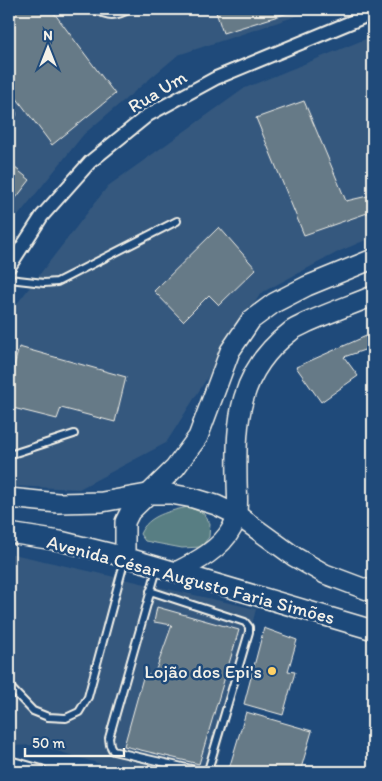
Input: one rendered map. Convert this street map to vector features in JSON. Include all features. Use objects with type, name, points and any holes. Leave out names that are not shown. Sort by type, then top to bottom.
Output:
[{"type":"street","name":"Rua Um","points":[[9,267],[42,216],[90,162],[148,115],[216,78],[373,13]]},
{"type":"street","points":[[125,558],[125,522],[130,512],[175,468],[198,437],[230,351],[251,320],[274,303],[306,286],[373,259]]},
{"type":"street","points":[[176,572],[192,563],[223,540],[232,528],[237,515],[236,438],[239,414],[243,396],[257,368],[271,349],[291,331],[373,296]]},
{"type":"street","name":"Avenida César Augusto Faria Simões","points":[[9,498],[58,503],[102,502],[147,494],[171,494],[193,498],[216,505],[237,515],[295,558],[325,574],[373,592]]},
{"type":"street","name":"Avenida César Augusto Faria Simões","points":[[9,533],[60,541],[157,566],[373,630]]},
{"type":"street","points":[[9,764],[41,772]]},
{"type":"lane","points":[[94,9],[104,15],[115,16],[130,9]]},
{"type":"lane","points":[[9,279],[44,284],[57,282],[177,221]]},
{"type":"lane","points":[[9,455],[74,434]]},
{"type":"lane","points":[[9,686],[33,710],[48,717],[66,718],[79,712],[88,697],[125,558]]},
{"type":"lane","points":[[150,591],[245,622],[249,627],[209,767],[205,771],[113,751],[110,745],[109,738],[150,591],[157,566]]},
{"type":"shaded area","points":[[9,9],[318,9],[178,55],[84,134],[9,227]]},
{"type":"shaded area","points":[[373,36],[373,237],[340,251],[261,293],[166,443],[79,489],[9,486],[9,314],[108,186],[245,88]]},
{"type":"shaded area","points":[[9,553],[256,609],[215,772],[127,772],[37,745],[9,746]]},
{"type":"green space","points":[[188,507],[203,513],[210,523],[209,537],[201,547],[182,548],[145,541],[140,534],[148,522],[154,518],[167,512]]},
{"type":"building","points":[[9,9],[51,9],[115,94],[52,145],[9,88]]},
{"type":"building","points":[[215,9],[301,9],[223,33]]},
{"type":"building","points":[[304,101],[346,201],[372,195],[373,211],[304,235],[256,118]]},
{"type":"building","points":[[9,163],[30,180],[9,207]]},
{"type":"building","points":[[219,227],[256,269],[219,305],[209,295],[183,321],[154,291]]},
{"type":"building","points":[[373,333],[373,347],[344,357],[358,376],[321,402],[296,367]]},
{"type":"building","points":[[19,347],[126,377],[115,422],[61,408],[57,419],[9,407],[9,385]]},
{"type":"building","points":[[157,607],[239,630],[199,764],[124,746],[144,674],[154,675],[172,625],[154,622]]},
{"type":"building","name":"Lojão dos Epi's","points":[[264,628],[297,640],[288,671],[295,672],[283,715],[244,704]]},
{"type":"building","points":[[246,712],[312,731],[300,772],[228,772]]},
{"type":"place","name":"Lojão dos Epi's","points":[[272,671]]}]
